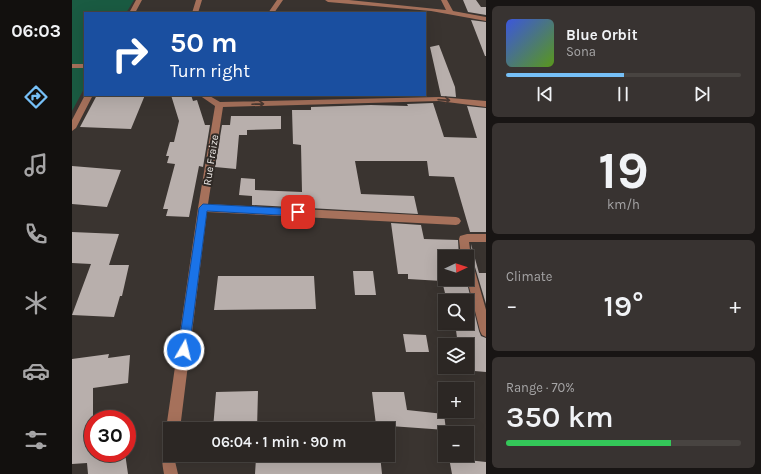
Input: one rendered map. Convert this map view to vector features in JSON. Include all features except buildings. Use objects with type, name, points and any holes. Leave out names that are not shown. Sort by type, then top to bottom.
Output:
[{"type":"street","points":[[133,12],[139,0]]},
{"type":"street","points":[[195,12],[199,0]]},
{"type":"street","points":[[272,12],[280,0]]},
{"type":"street","points":[[328,0],[431,9],[486,19]]},
{"type":"street","points":[[444,0],[450,12]]},
{"type":"street","points":[[72,66],[84,66]]},
{"type":"street","points":[[72,128],[88,96]]},
{"type":"street","points":[[205,96],[219,105],[439,99],[486,104]]},
{"type":"street","name":"Rue Fraize","points":[[174,422],[203,208],[219,105]]},
{"type":"street","points":[[203,208],[456,221]]},
{"type":"street","points":[[466,250],[464,239],[486,238]]},
{"type":"street","points":[[474,285],[486,331]]},
{"type":"green space","points":[[72,0],[134,0],[127,12],[84,12],[84,89],[72,111]]},
{"type":"route","points":[[184,350],[203,208],[298,212]]}]
